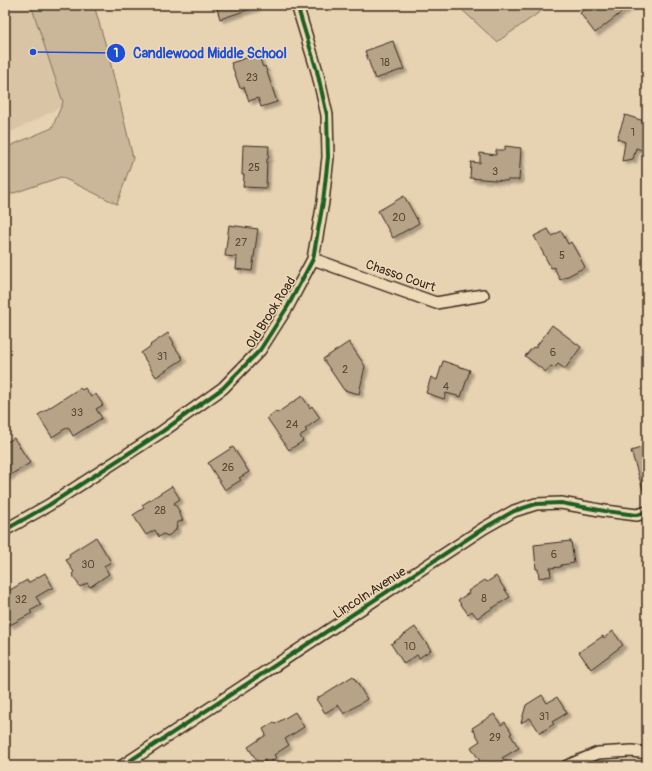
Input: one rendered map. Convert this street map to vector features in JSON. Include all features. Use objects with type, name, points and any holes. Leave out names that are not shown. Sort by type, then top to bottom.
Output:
[{"type":"street","name":"Old Brook Road","points":[[5,530],[49,505],[163,431],[223,388],[260,350],[288,306],[313,258],[324,195],[328,157],[327,115],[317,72],[297,5]]},
{"type":"street","name":"Chasso Court","points":[[313,258],[436,303],[483,295]]},
{"type":"street","name":"Lincoln Avenue","points":[[122,766],[484,528],[514,511],[536,504],[561,503],[605,511],[637,514],[647,512]]},
{"type":"street","points":[[567,766],[598,753],[632,751],[647,753]]},
{"type":"shaded area","points":[[5,5],[46,5],[77,99],[5,135]]},
{"type":"shaded area","points":[[31,5],[94,5],[109,57],[133,158],[117,204],[61,177],[5,196],[5,148],[52,128],[63,102]]},
{"type":"shaded area","points":[[458,5],[546,5],[547,7],[497,42]]},
{"type":"building","points":[[216,5],[256,5],[257,7],[220,19]]},
{"type":"building","points":[[590,5],[631,5],[595,33],[580,13]]},
{"type":"building","points":[[393,41],[404,69],[375,79],[365,51]]},
{"type":"building","points":[[258,54],[263,67],[265,66],[277,102],[261,107],[258,98],[249,101],[244,87],[240,88],[231,63]]},
{"type":"building","points":[[625,115],[644,121],[643,123],[647,124],[647,152],[636,148],[633,159],[622,161],[625,142],[617,139]]},
{"type":"building","points":[[243,145],[269,146],[266,188],[243,187]]},
{"type":"building","points":[[505,146],[521,148],[519,180],[507,181],[470,178],[471,162],[480,163],[480,153],[496,155],[496,150],[505,150]]},
{"type":"building","points":[[404,196],[419,223],[393,238],[378,211]]},
{"type":"building","points":[[229,225],[258,229],[252,271],[236,269],[237,257],[225,256]]},
{"type":"building","points":[[548,229],[552,236],[561,231],[568,244],[571,242],[585,267],[560,280],[554,267],[551,268],[534,236]]},
{"type":"building","points":[[552,325],[581,347],[565,369],[558,364],[554,368],[551,366],[546,372],[525,356],[533,347],[535,348]]},
{"type":"building","points":[[168,333],[183,359],[156,377],[141,353]]},
{"type":"building","points":[[349,342],[365,366],[359,394],[344,390],[323,359]]},
{"type":"building","points":[[443,361],[470,370],[461,397],[446,393],[444,399],[426,393],[431,377],[437,380]]},
{"type":"building","points":[[80,388],[82,390],[85,388],[91,397],[96,394],[103,405],[96,409],[102,418],[73,436],[68,427],[52,437],[38,415]]},
{"type":"building","points":[[302,396],[310,408],[312,406],[320,418],[305,429],[307,431],[300,436],[303,441],[289,450],[267,418]]},
{"type":"building","points":[[14,438],[30,463],[5,478],[5,443]]},
{"type":"building","points":[[647,446],[647,493],[644,493],[631,451]]},
{"type":"building","points":[[233,447],[249,472],[239,478],[241,480],[225,490],[208,463]]},
{"type":"building","points":[[172,486],[180,499],[174,503],[183,520],[177,523],[176,530],[168,536],[163,534],[159,537],[155,530],[146,535],[133,515],[144,508],[142,505]]},
{"type":"building","points":[[96,537],[111,562],[104,566],[109,574],[90,587],[87,583],[80,587],[72,574],[74,572],[66,560],[70,557],[69,554]]},
{"type":"building","points":[[571,541],[574,563],[561,565],[561,567],[550,568],[551,576],[539,578],[538,569],[536,569],[534,545]]},
{"type":"building","points":[[45,573],[53,587],[36,597],[41,605],[30,611],[32,613],[10,625],[5,616],[5,593],[27,580],[28,583]]},
{"type":"building","points":[[496,576],[510,597],[477,618],[472,611],[468,614],[458,600],[469,593],[468,591],[485,580],[487,582]]},
{"type":"building","points":[[415,627],[431,650],[419,658],[417,655],[404,664],[391,644]]},
{"type":"building","points":[[613,631],[623,645],[591,669],[579,652],[603,636],[604,638]]},
{"type":"building","points":[[353,676],[367,699],[344,714],[338,705],[325,713],[316,699]]},
{"type":"building","points":[[542,695],[547,703],[557,697],[567,713],[552,722],[554,724],[540,733],[530,718],[521,723],[526,705]]},
{"type":"building","points":[[295,712],[304,727],[285,739],[289,745],[274,755],[276,758],[267,764],[265,760],[259,764],[248,747],[266,735],[263,729],[274,722],[275,724]]},
{"type":"building","points":[[494,714],[501,725],[505,722],[512,733],[510,734],[519,748],[502,758],[504,760],[494,766],[483,766],[471,747],[480,741],[472,728]]},
{"type":"cycle path","points":[[5,530],[49,505],[163,431],[223,388],[260,350],[288,306],[313,259],[323,202],[328,157],[327,115],[317,71],[297,5]]},
{"type":"cycle path","points":[[122,766],[484,528],[514,511],[536,504],[561,503],[637,515],[647,512]]},
{"type":"place","name":"Candlewood Middle School","points":[[33,52]]}]
